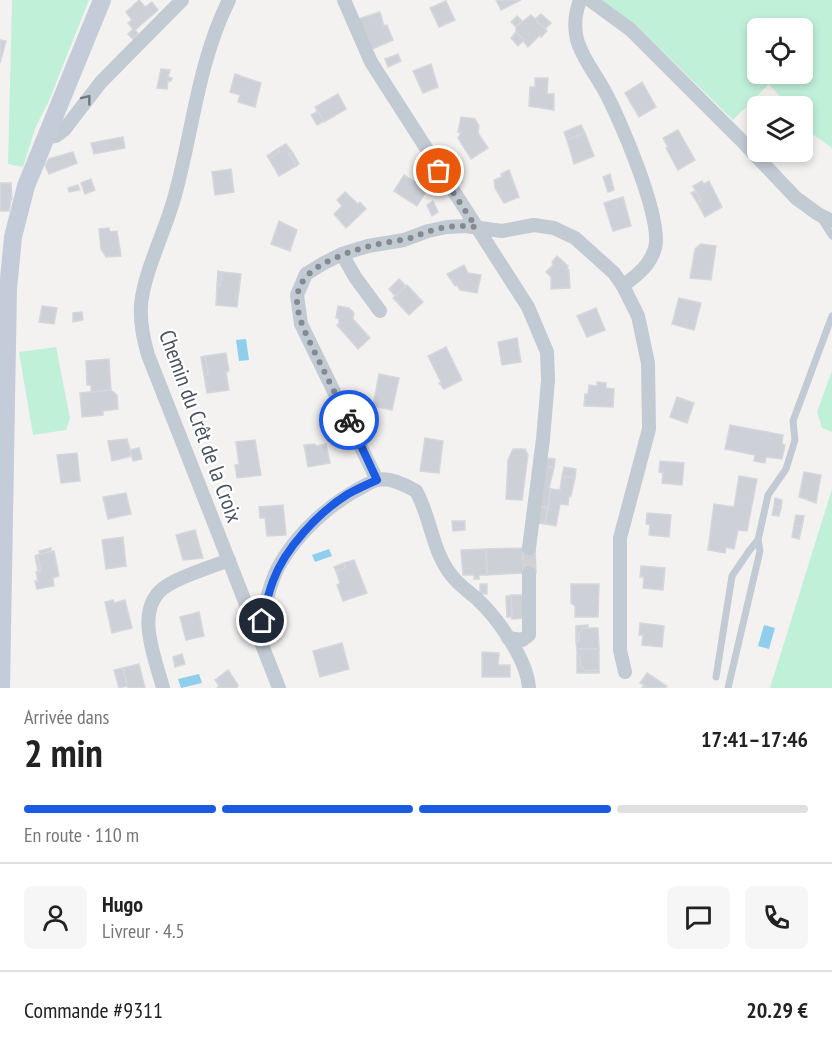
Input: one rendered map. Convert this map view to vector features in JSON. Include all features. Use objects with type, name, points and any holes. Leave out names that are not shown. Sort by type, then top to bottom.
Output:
[{"type":"main road","points":[[1,676],[9,263],[19,212],[46,137],[102,0]]},
{"type":"street","points":[[46,137],[56,136],[64,130],[101,82],[182,0]]},
{"type":"street","name":"Chemin du Crêt de la Croix","points":[[229,0],[204,63],[176,193],[146,282],[141,306],[141,323],[148,355],[279,688]]},
{"type":"street","points":[[344,0],[365,50],[379,75],[528,307],[547,352],[548,380],[529,548]]},
{"type":"street","points":[[580,0],[575,18],[576,39],[625,134],[638,168],[655,229],[656,243],[651,258],[645,268],[623,286]]},
{"type":"street","points":[[590,0],[631,30],[796,198],[832,221]]},
{"type":"street","points":[[377,480],[301,324],[297,295],[306,274],[342,254],[368,246],[404,240],[437,229],[465,226],[502,231],[534,225],[563,231],[588,248],[614,273],[623,286],[638,316],[648,363],[649,429],[620,538],[620,650],[625,672]]},
{"type":"street","points":[[342,254],[355,277],[380,311]]},
{"type":"street","points":[[258,634],[272,581],[287,554],[328,508],[348,494],[377,480],[393,481],[416,491],[444,565],[452,576],[477,599],[508,638],[526,672],[529,688]]},
{"type":"street","points":[[163,688],[147,621],[152,601],[165,586],[229,560]]},
{"type":"street","points":[[508,638],[522,640],[529,635],[529,573]]},
{"type":"lane","points":[[818,214],[832,236]]},
{"type":"lane","points":[[728,688],[760,551],[758,540],[768,495],[786,469],[795,440],[793,421],[832,316]]},
{"type":"lane","points":[[716,677],[732,576],[748,550],[758,540]]},
{"type":"green space","points":[[12,0],[89,0],[48,103],[36,126],[23,167],[8,164]]},
{"type":"green space","points":[[601,0],[832,0],[832,148],[813,134],[813,96],[779,96],[769,84],[757,96],[747,96],[747,106],[733,120],[636,25]]},
{"type":"green space","points":[[56,347],[70,418],[66,430],[33,435],[19,352]]},
{"type":"green space","points":[[832,371],[832,432],[822,428],[817,412]]},
{"type":"green space","points":[[832,489],[832,688],[770,688]]},
{"type":"water","points":[[246,339],[249,360],[239,361],[236,340]]},
{"type":"water","points":[[329,549],[332,556],[315,562],[312,555]]},
{"type":"water","points":[[764,625],[775,628],[769,649],[758,646]]},
{"type":"water","points":[[199,674],[202,683],[181,688],[178,679]]},
{"type":"building","points":[[139,0],[145,7],[152,2],[158,10],[135,30],[138,33],[133,39],[128,34],[133,29],[128,23],[132,20],[126,12]]},
{"type":"building","points":[[496,0],[521,0],[501,10]]},
{"type":"building","points":[[446,1],[455,20],[439,27],[430,8]]},
{"type":"building","points":[[380,12],[384,26],[387,25],[393,40],[370,50],[358,19]]},
{"type":"building","points":[[541,14],[551,23],[545,29],[535,19]]},
{"type":"building","points":[[531,15],[547,31],[528,47],[516,32],[516,27]]},
{"type":"building","points":[[517,16],[522,21],[516,27],[511,22]]},
{"type":"building","points":[[516,32],[524,40],[518,46],[511,38]]},
{"type":"building","points":[[0,40],[6,41],[0,63]]},
{"type":"building","points":[[398,54],[401,61],[388,67],[385,59]]},
{"type":"building","points":[[431,64],[438,87],[423,93],[413,71]]},
{"type":"building","points":[[161,69],[170,70],[168,77],[172,78],[168,81],[167,89],[157,88]]},
{"type":"building","points":[[235,74],[261,83],[255,107],[238,102],[240,95],[230,92]]},
{"type":"building","points":[[535,78],[548,78],[547,94],[554,94],[554,110],[529,106],[530,87],[535,87]]},
{"type":"building","points":[[642,82],[656,107],[639,117],[625,93]]},
{"type":"building","points":[[338,94],[346,109],[324,122],[315,107]]},
{"type":"building","points":[[318,111],[324,121],[317,125],[311,115]]},
{"type":"building","points":[[461,117],[475,119],[479,126],[478,133],[488,148],[471,159],[458,138],[461,133],[458,132]]},
{"type":"building","points":[[581,125],[585,133],[567,140],[564,132]]},
{"type":"building","points":[[678,130],[695,160],[678,170],[663,138]]},
{"type":"building","points":[[585,133],[594,156],[574,164],[567,140]]},
{"type":"building","points":[[123,137],[125,148],[94,154],[91,143]]},
{"type":"building","points":[[286,144],[293,153],[289,154],[296,166],[279,176],[269,159],[279,152],[277,149]]},
{"type":"building","points":[[277,149],[279,152],[269,159],[267,156]]},
{"type":"building","points":[[73,152],[77,163],[49,174],[45,165],[49,159]]},
{"type":"building","points":[[293,153],[299,164],[296,166],[289,154]]},
{"type":"building","points":[[231,169],[234,192],[215,195],[212,172]]},
{"type":"building","points":[[509,170],[519,197],[504,203],[495,188],[494,180],[502,177],[501,174]]},
{"type":"building","points":[[610,174],[614,190],[608,192],[603,177]]},
{"type":"building","points":[[404,175],[427,190],[417,206],[394,191]]},
{"type":"building","points":[[91,179],[95,190],[85,194],[81,183]]},
{"type":"building","points":[[702,181],[704,184],[709,181],[722,207],[705,217],[697,202],[701,200],[693,186]]},
{"type":"building","points":[[0,183],[11,183],[12,199],[9,211],[0,211]]},
{"type":"building","points":[[78,185],[80,190],[69,192],[68,188]]},
{"type":"building","points":[[695,191],[701,200],[697,202],[691,193]]},
{"type":"building","points":[[345,192],[366,209],[346,228],[334,214],[342,206],[337,200]]},
{"type":"building","points":[[623,197],[631,226],[613,231],[604,203]]},
{"type":"building","points":[[433,201],[438,212],[432,216],[427,205]]},
{"type":"building","points":[[279,221],[297,230],[290,251],[271,244]]},
{"type":"building","points":[[109,228],[110,232],[117,231],[121,256],[106,257],[101,249],[99,229]]},
{"type":"building","points":[[701,244],[716,246],[711,280],[690,278],[695,249]]},
{"type":"building","points":[[557,256],[568,266],[570,288],[551,289],[551,277],[546,272],[553,265],[552,262]]},
{"type":"building","points":[[464,265],[468,273],[481,275],[477,293],[460,290],[447,274]]},
{"type":"building","points":[[218,271],[222,272],[220,286],[217,285]]},
{"type":"building","points":[[222,272],[241,274],[237,307],[216,305],[217,285],[220,286]]},
{"type":"building","points":[[399,279],[406,286],[395,296],[389,289]]},
{"type":"building","points":[[407,285],[423,302],[409,315],[393,298]]},
{"type":"building","points":[[679,298],[701,303],[694,330],[672,324]]},
{"type":"building","points":[[42,306],[57,308],[54,324],[39,322]]},
{"type":"building","points":[[338,306],[349,308],[354,313],[353,319],[370,338],[358,349],[337,325],[339,324],[339,319],[336,318]]},
{"type":"building","points":[[596,308],[605,330],[587,337],[577,316]]},
{"type":"building","points":[[82,312],[83,320],[73,322],[73,313]]},
{"type":"building","points":[[517,338],[521,362],[502,365],[498,342]]},
{"type":"building","points":[[446,347],[462,380],[444,389],[439,383],[441,382],[428,356]]},
{"type":"building","points":[[226,353],[229,390],[207,393],[204,375],[208,374],[205,356]]},
{"type":"building","points":[[205,356],[208,374],[204,375],[201,357]]},
{"type":"building","points":[[109,359],[111,390],[91,392],[91,385],[87,385],[86,361]]},
{"type":"building","points":[[379,374],[399,378],[392,410],[373,406]]},
{"type":"building","points":[[597,382],[606,383],[606,388],[614,389],[613,407],[584,406],[585,394],[588,394],[589,385],[597,386]]},
{"type":"building","points":[[111,390],[117,395],[118,409],[103,411],[103,415],[82,417],[80,393]]},
{"type":"building","points":[[677,397],[694,403],[687,423],[670,417]]},
{"type":"building","points":[[730,425],[783,435],[782,444],[785,445],[782,459],[766,457],[765,463],[754,461],[755,455],[725,449]]},
{"type":"building","points":[[425,438],[443,441],[439,473],[420,471]]},
{"type":"building","points":[[127,439],[132,456],[112,461],[108,441]]},
{"type":"building","points":[[255,440],[261,475],[237,478],[235,465],[239,464],[236,442]]},
{"type":"building","points":[[315,444],[316,446],[326,444],[330,463],[308,467],[304,445]]},
{"type":"building","points":[[139,448],[142,459],[133,461],[130,450]]},
{"type":"building","points":[[513,449],[525,449],[528,455],[522,500],[506,499],[508,460]]},
{"type":"building","points":[[77,453],[80,481],[61,483],[57,455]]},
{"type":"building","points":[[546,458],[555,459],[554,468],[545,466]]},
{"type":"building","points":[[660,461],[684,463],[682,485],[662,483],[663,473],[659,472]]},
{"type":"building","points":[[545,466],[554,468],[549,488],[551,489],[548,508],[538,506],[542,478],[545,478],[546,474],[544,474]]},
{"type":"building","points":[[564,467],[576,469],[575,478],[562,476]]},
{"type":"building","points":[[804,472],[821,475],[816,503],[799,497]]},
{"type":"building","points":[[562,476],[575,478],[568,505],[560,504],[556,526],[545,524],[551,489],[560,490]]},
{"type":"building","points":[[739,476],[757,479],[747,531],[738,530],[734,549],[726,547],[725,553],[708,550],[714,504],[734,507]]},
{"type":"building","points":[[126,493],[131,514],[108,519],[103,497]]},
{"type":"building","points":[[775,498],[782,500],[781,508],[774,506]]},
{"type":"building","points":[[283,505],[286,535],[267,536],[265,518],[260,518],[259,507]]},
{"type":"building","points":[[538,506],[548,508],[545,524],[536,523]]},
{"type":"building","points":[[774,506],[781,508],[779,516],[772,515]]},
{"type":"building","points":[[647,513],[671,515],[669,537],[649,535],[650,525],[646,524]]},
{"type":"building","points":[[796,515],[804,516],[802,527],[794,525]]},
{"type":"building","points":[[452,521],[465,521],[465,530],[453,531]]},
{"type":"building","points":[[794,525],[802,527],[799,539],[792,537]]},
{"type":"building","points":[[195,530],[203,558],[183,560],[176,535]]},
{"type":"building","points":[[123,537],[126,566],[106,569],[102,540]]},
{"type":"building","points":[[51,548],[51,552],[40,554],[39,551]]},
{"type":"building","points":[[523,548],[524,573],[487,575],[486,549]]},
{"type":"building","points":[[523,548],[535,548],[536,573],[524,573]]},
{"type":"building","points":[[486,549],[487,575],[479,575],[479,579],[474,579],[474,575],[463,575],[461,550]]},
{"type":"building","points":[[54,551],[59,576],[53,578],[54,586],[37,589],[36,572],[41,571],[37,555]]},
{"type":"building","points":[[37,555],[41,571],[38,571],[35,556]]},
{"type":"building","points":[[354,560],[367,593],[343,601],[337,585],[340,583],[336,571],[345,568],[344,563]]},
{"type":"building","points":[[344,563],[345,568],[336,571],[334,567]]},
{"type":"building","points":[[641,566],[665,568],[663,590],[643,588],[644,577],[640,577]]},
{"type":"building","points":[[480,584],[487,584],[487,594],[480,594]]},
{"type":"building","points":[[571,584],[599,584],[598,617],[575,617],[575,606],[571,603]]},
{"type":"building","points":[[511,595],[525,595],[526,618],[512,619]]},
{"type":"building","points":[[506,596],[511,596],[512,617],[507,617]]},
{"type":"building","points":[[113,600],[114,603],[125,600],[132,628],[112,633],[105,602]]},
{"type":"building","points":[[199,612],[204,636],[186,640],[180,617]]},
{"type":"building","points":[[640,623],[664,626],[662,647],[642,645],[643,635],[639,635]]},
{"type":"building","points":[[588,625],[588,628],[583,628],[579,633],[579,641],[576,641],[576,626]]},
{"type":"building","points":[[583,628],[598,628],[599,649],[577,649],[576,641],[579,641],[579,633]]},
{"type":"building","points":[[342,643],[349,669],[320,677],[313,651]]},
{"type":"building","points":[[577,649],[599,649],[599,670],[585,671],[580,666],[580,658],[577,658]]},
{"type":"building","points":[[482,652],[499,653],[498,665],[510,665],[510,677],[482,677]]},
{"type":"building","points":[[182,654],[185,664],[175,667],[173,657]]},
{"type":"building","points":[[577,658],[580,658],[580,666],[585,671],[599,670],[599,673],[577,673]]},
{"type":"building","points":[[139,664],[145,688],[128,688],[123,668]]},
{"type":"building","points":[[123,668],[127,686],[119,688],[114,670]]},
{"type":"building","points":[[228,670],[238,685],[237,688],[217,688],[219,686],[215,680]]},
{"type":"building","points":[[647,673],[667,686],[665,688],[642,688],[644,685],[640,683]]},
{"type":"tunnel","points":[[529,548],[529,573]]},
{"type":"way so far","points":[[349,420],[301,324],[297,303],[299,288],[306,274],[342,254],[368,246],[404,240],[437,229],[476,227],[439,171]]},
{"type":"route","points":[[262,621],[272,581],[287,554],[299,539],[328,508],[348,494],[377,480],[349,420]]}]
